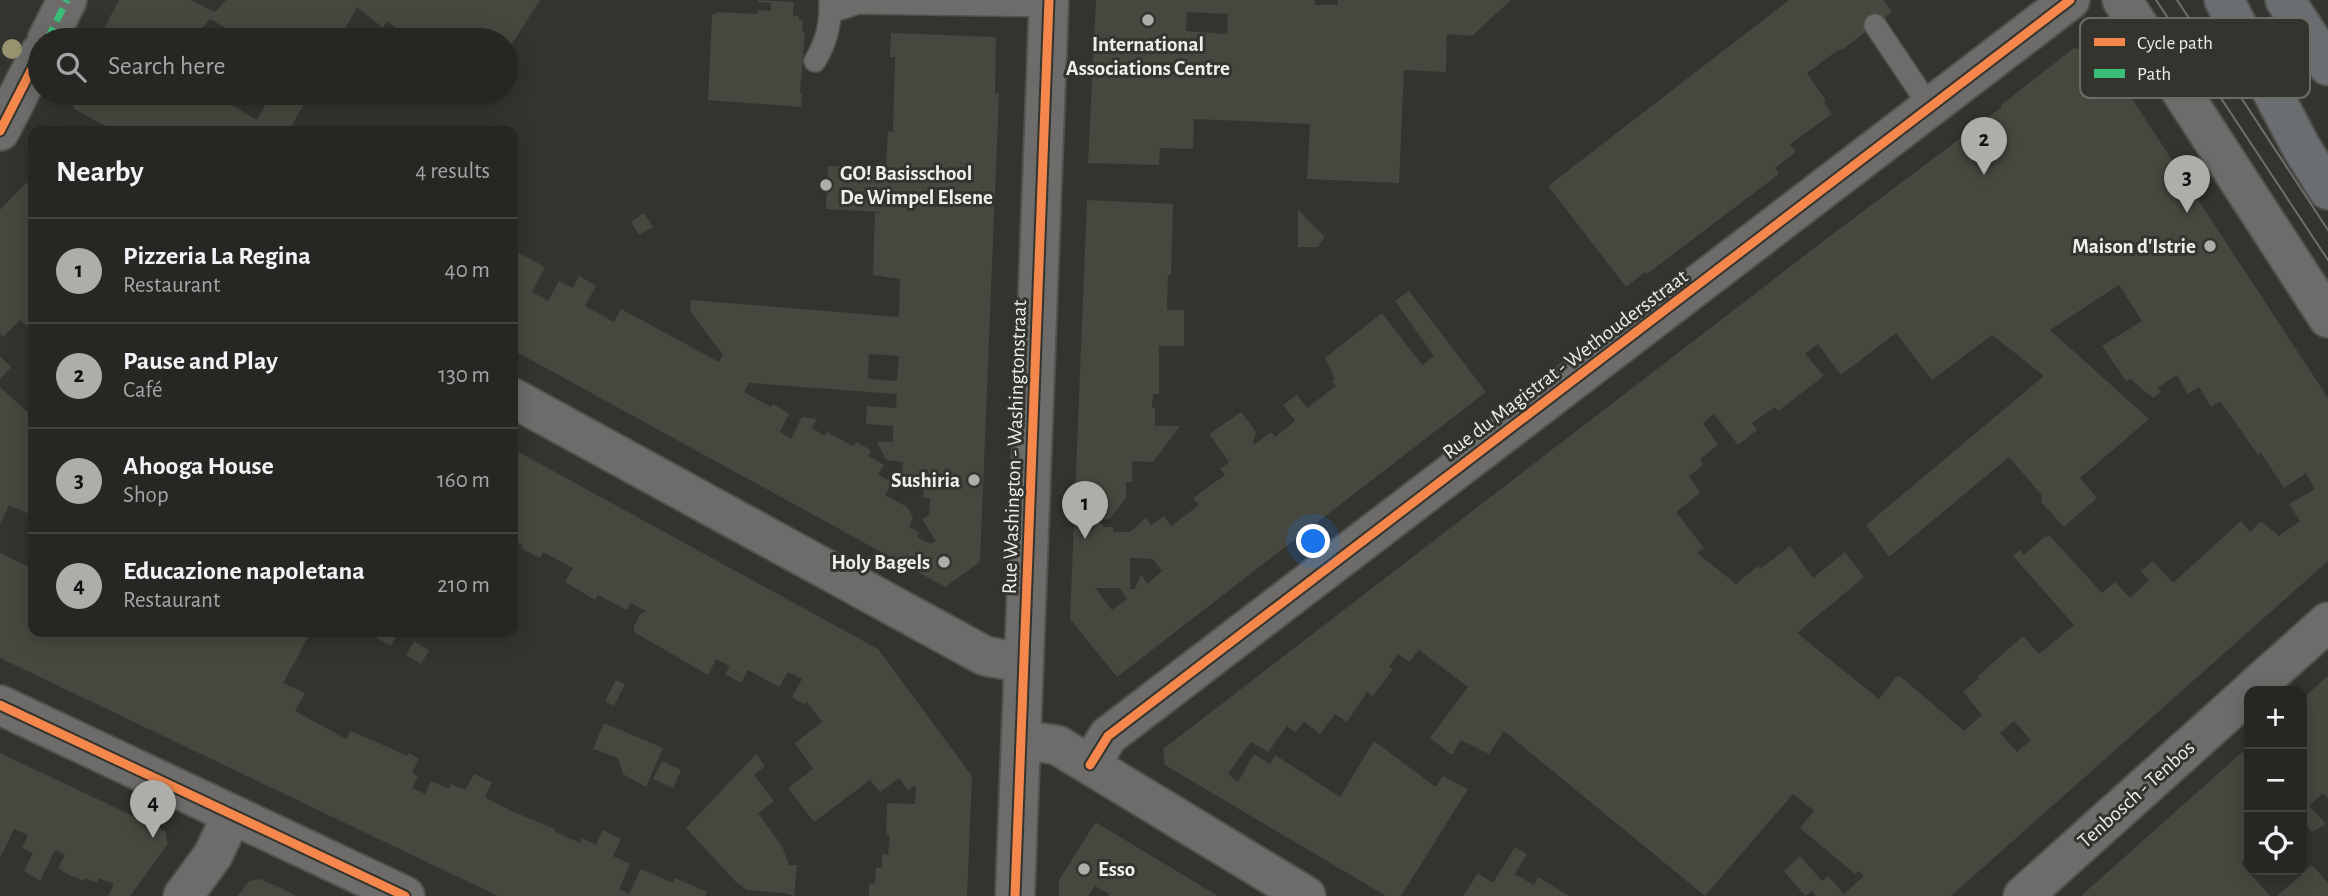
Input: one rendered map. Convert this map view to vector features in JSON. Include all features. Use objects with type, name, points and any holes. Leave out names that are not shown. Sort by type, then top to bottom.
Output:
[{"type":"highway","points":[[2224,0],[2233,18]]},
{"type":"highway","points":[[2235,0],[2247,18]]},
{"type":"highway","points":[[2285,0],[2297,18]]},
{"type":"highway","points":[[2310,38],[2326,62]]},
{"type":"highway","points":[[2275,98],[2328,190]]},
{"type":"highway","points":[[2298,98],[2328,145]]},
{"type":"street","points":[[53,28],[67,0]]},
{"type":"street","name":"Rue du Magistrat - Wethoudersstraat","points":[[1090,765],[1108,736],[2070,0]]},
{"type":"street","points":[[2122,0],[2134,18]]},
{"type":"street","name":"Rue Washington - Washingtonstraat","points":[[1014,896],[1049,3]]},
{"type":"street","points":[[10,125],[28,82]]},
{"type":"street","points":[[2185,98],[2328,318]]},
{"type":"street","points":[[518,401],[985,656],[1023,663]]},
{"type":"street","name":"Tenbosch - Tenbos","points":[[2257,686],[2328,622]]},
{"type":"street","name":"Tenbosch - Tenbos","points":[[2022,896],[2244,697]]},
{"type":"street","points":[[0,705],[405,896]]},
{"type":"street","points":[[1021,740],[1057,746],[1306,896]]},
{"type":"street","points":[[183,896],[213,855],[232,815]]},
{"type":"lane","points":[[815,61],[825,44],[830,6],[1049,3]]},
{"type":"lane","points":[[1875,25],[1930,107]]},
{"type":"building","points":[[119,0],[191,0],[215,12],[226,0],[540,0],[518,34],[518,28],[395,28],[387,21],[383,28],[357,7],[346,28],[226,28],[210,19],[203,28],[104,28]]},
{"type":"building","points":[[758,0],[794,2],[793,16],[799,16],[799,20],[803,21],[802,32],[805,32],[801,107],[708,100],[712,14],[758,14],[758,10],[771,11],[771,3]]},
{"type":"building","points":[[1096,0],[1315,0],[1315,5],[1338,5],[1338,0],[1511,0],[1472,36],[1447,34],[1446,72],[1404,70],[1399,183],[1307,179],[1310,124],[1194,119],[1193,149],[1160,148],[1159,165],[1088,163]],"holes":[[[1187,12],[1228,14],[1227,34],[1186,31]]]},
{"type":"building","points":[[1789,0],[1884,0],[1892,12],[1807,73],[1832,114],[1790,144],[1796,152],[1775,168],[1779,174],[1626,287],[1548,186]]},
{"type":"building","points":[[891,33],[996,37],[995,93],[999,93],[980,562],[945,587],[518,353],[518,253],[545,267],[532,292],[548,301],[559,281],[573,288],[579,276],[596,286],[585,306],[614,322],[621,309],[719,362],[723,355],[690,311],[691,300],[899,317],[900,279],[873,275],[875,213],[881,212],[826,209],[828,166],[886,167],[888,131],[893,132],[895,57],[890,57]],"holes":[[[869,354],[899,356],[897,381],[868,379]],[[749,383],[897,394],[896,408],[867,406],[866,424],[893,426],[893,442],[877,442],[886,460],[903,462],[902,479],[925,481],[923,498],[930,498],[929,515],[922,519],[936,541],[931,544],[917,537],[919,532],[909,527],[913,518],[907,507],[885,495],[892,482],[878,475],[884,465],[868,456],[871,450],[856,442],[853,446],[827,432],[825,436],[812,428],[817,419],[802,417],[791,439],[780,432],[789,414],[744,392]]]},
{"type":"building","points":[[2074,48],[2080,49],[2080,98],[2131,98],[2328,398],[2328,561],[1951,896],[1816,896],[1812,891],[1805,896],[1784,871],[1800,856],[1822,881],[1828,876],[1844,894],[1864,876],[1859,871],[1855,874],[1800,828],[1814,811],[1793,794],[1705,896],[1504,731],[1489,754],[1461,740],[1452,755],[1430,738],[1468,687],[1419,650],[1409,662],[1398,654],[1389,666],[1393,669],[1373,696],[1367,692],[1347,722],[1335,714],[1320,734],[1304,722],[1295,732],[1287,726],[1268,752],[1251,742],[1228,774],[1238,782],[1254,754],[1270,764],[1275,755],[1340,797],[1374,741],[1436,787],[1443,776],[1468,789],[1401,896],[1386,896],[1165,765],[1163,749],[1826,239],[2002,107],[2001,105]],"holes":[[[2119,285],[2142,321],[2102,346],[2126,381],[2130,379],[2153,398],[2161,392],[2157,388],[2177,375],[2188,394],[2199,387],[2211,407],[2220,401],[2258,455],[2261,453],[2284,488],[2306,473],[2315,489],[2289,504],[2300,521],[2279,536],[2261,521],[2250,532],[2241,521],[2173,583],[2153,561],[2141,571],[2149,580],[2130,598],[2115,582],[2102,593],[2050,536],[2044,537],[2024,555],[2020,550],[2013,556],[2074,625],[2039,654],[2023,636],[1978,676],[1963,692],[1982,715],[1964,731],[1900,676],[1896,677],[1879,699],[1797,633],[1864,577],[1845,552],[1813,578],[1790,546],[1736,584],[1697,553],[1704,548],[1676,512],[1700,493],[1689,476],[1703,465],[1700,459],[1718,445],[1703,423],[1714,414],[1738,445],[1757,430],[1752,423],[1775,407],[1778,411],[1824,376],[1805,354],[1818,344],[1841,375],[1896,333],[1932,380],[1992,335],[2044,376],[1866,525],[1889,557],[2009,457],[2041,492],[2042,503],[2064,527],[2097,498],[2080,478],[2149,419],[2050,330]],[[2014,721],[2031,740],[2017,752],[2000,733]]]},
{"type":"building","points":[[73,105],[232,105],[257,120],[265,105],[303,105],[292,126],[106,126],[74,109]]},
{"type":"building","points":[[28,183],[28,327],[20,320],[3,337],[0,333],[0,210]]},
{"type":"building","points":[[1087,200],[1173,204],[1167,310],[1184,310],[1184,346],[1159,346],[1159,394],[1153,394],[1152,408],[1155,408],[1155,426],[1180,426],[1153,462],[1132,461],[1132,482],[1126,482],[1126,498],[1110,519],[1098,520],[1104,527],[1113,527],[1113,532],[1130,532],[1146,518],[1151,525],[1164,516],[1171,526],[1199,505],[1193,498],[1225,475],[1220,469],[1229,462],[1209,434],[1241,412],[1256,432],[1253,442],[1255,444],[1271,432],[1275,437],[1295,421],[1283,405],[1297,395],[1307,408],[1336,386],[1325,358],[1382,313],[1422,365],[1434,356],[1395,301],[1409,291],[1486,392],[1117,677],[1070,619]],"holes":[[[1130,558],[1153,559],[1162,571],[1147,584],[1141,574],[1135,589],[1130,589]],[[1095,588],[1119,588],[1127,599],[1112,610]]]},
{"type":"building","points":[[1298,210],[1325,237],[1318,247],[1298,247]]},
{"type":"building","points":[[644,213],[653,227],[639,235],[631,222]]},
{"type":"building","points":[[0,356],[11,367],[0,379]]},
{"type":"building","points":[[0,387],[28,412],[28,514],[9,505],[0,524]]},
{"type":"building","points":[[518,452],[878,649],[972,776],[967,896],[869,896],[869,883],[875,884],[876,868],[882,868],[882,854],[888,855],[890,836],[886,835],[887,803],[915,804],[916,785],[908,790],[899,778],[880,792],[870,780],[814,822],[788,788],[813,769],[795,743],[822,722],[807,702],[803,704],[792,697],[802,679],[788,672],[779,687],[748,670],[741,683],[725,674],[730,666],[716,659],[708,675],[634,632],[640,614],[646,611],[630,603],[627,610],[598,595],[595,600],[565,582],[573,568],[543,552],[540,558],[521,548],[523,545],[518,542]]},
{"type":"building","points":[[0,553],[28,567],[28,637],[308,637],[283,683],[305,693],[295,711],[346,739],[351,731],[419,759],[412,773],[418,776],[412,788],[425,794],[431,781],[449,789],[451,784],[465,790],[474,774],[492,782],[485,797],[580,843],[582,838],[596,845],[603,830],[621,839],[613,856],[630,864],[619,889],[629,894],[641,869],[673,883],[675,878],[707,892],[705,896],[498,896],[0,658]]},
{"type":"building","points":[[376,637],[396,637],[391,646]]},
{"type":"building","points":[[414,641],[429,650],[421,664],[406,655]]},
{"type":"building","points":[[2328,676],[2328,798],[2323,793],[2309,806],[2326,824],[2312,832],[2307,826],[2307,695]]},
{"type":"building","points":[[616,680],[625,684],[614,706],[605,701]]},
{"type":"building","points":[[604,723],[663,748],[646,787],[623,774],[618,758],[593,749]]},
{"type":"building","points":[[2244,750],[2244,860],[2241,863],[2244,875],[2252,875],[2270,896],[2081,896]]},
{"type":"building","points":[[0,753],[165,831],[168,844],[130,896],[108,896],[114,884],[99,878],[97,883],[85,878],[84,881],[67,874],[58,868],[65,855],[55,850],[40,881],[24,871],[33,853],[22,848],[28,835],[14,829],[0,858]]},
{"type":"building","points":[[756,754],[765,766],[754,775],[774,801],[758,813],[782,846],[789,865],[797,865],[794,896],[747,890],[736,882],[686,828]]},
{"type":"building","points":[[662,761],[681,770],[673,788],[653,779]]},
{"type":"building","points":[[1095,823],[1218,896],[1108,896],[1109,894],[1095,886],[1088,896],[1059,896],[1059,880]]},
{"type":"building","points":[[1515,847],[1527,854],[1515,874],[1534,885],[1538,877],[1569,896],[1463,896],[1478,873],[1493,883]]},
{"type":"building","points":[[2312,865],[2328,883],[2328,896],[2277,896],[2301,875],[2307,875],[2307,869]]},
{"type":"building","points":[[260,879],[296,896],[238,896],[249,881]]},
{"type":"tram line","points":[[2156,0],[2168,18]]},
{"type":"tram line","points":[[2177,0],[2189,18]]},
{"type":"tram line","points":[[2221,98],[2328,260]]},
{"type":"tram line","points":[[2241,98],[2328,230]]},
{"type":"marked path","points":[[53,28],[67,0]]},
{"type":"cycle path","points":[[1015,896],[1049,0]]},
{"type":"cycle path","points":[[1090,765],[1108,736],[2070,0]]},
{"type":"cycle path","points":[[0,131],[28,76]]},
{"type":"cycle path","points":[[0,705],[405,896]]},
{"type":"place","name":"International Associations Centre","points":[[1148,20]]},
{"type":"place","name":"Pause and Play","points":[[1984,175]]},
{"type":"place","name":"GO! Basisschool De Wimpel Elsene","points":[[826,185]]},
{"type":"place","name":"Ahooga House","points":[[2187,213]]},
{"type":"place","name":"Maison d'Istrie","points":[[2210,246]]},
{"type":"place","name":"Sushiria","points":[[974,480]]},
{"type":"place","name":"Pizzeria La Regina","points":[[1085,539]]},
{"type":"place","name":"Holy Bagels","points":[[944,562]]},
{"type":"place","name":"Educazione napoletana","points":[[153,838]]},
{"type":"place","name":"Esso","points":[[1084,869]]}]
